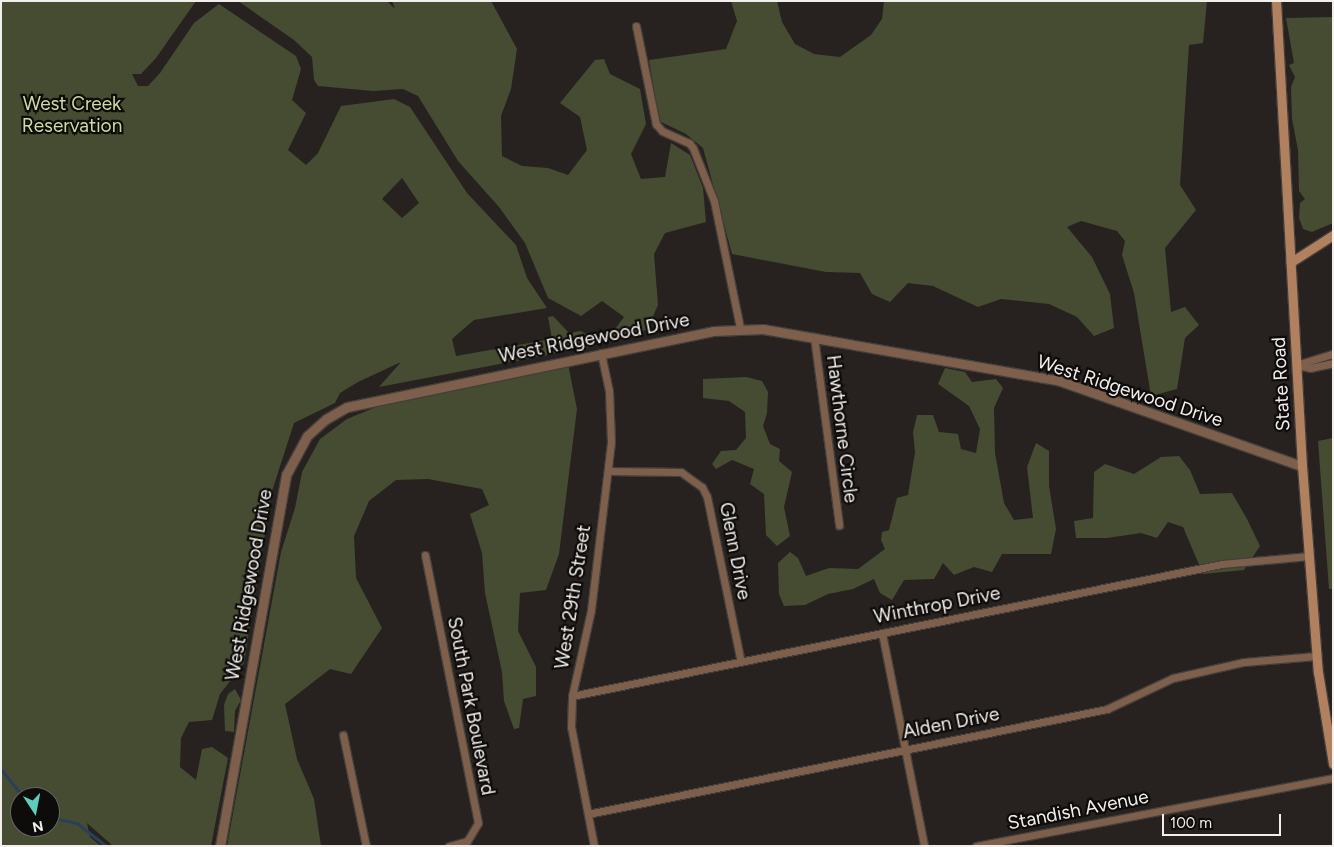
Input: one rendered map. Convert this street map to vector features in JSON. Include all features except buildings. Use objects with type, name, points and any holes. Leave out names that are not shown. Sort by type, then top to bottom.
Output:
[{"type":"main road","name":"State Road","points":[[1276,1],[1302,466],[1316,656],[1333,764]]},
{"type":"main road","points":[[1291,262],[1333,235]]},
{"type":"street","points":[[636,26],[656,124],[662,131],[693,148],[714,201],[740,328]]},
{"type":"street","name":"West Ridgewood Drive","points":[[220,846],[283,487],[290,463],[303,441],[326,419],[359,403],[601,353],[740,328],[814,337],[1060,381],[1302,466]]},
{"type":"street","name":"Hawthorne Circle","points":[[814,337],[838,525]]},
{"type":"street","name":"West 29th Street","points":[[594,846],[571,727],[572,696],[591,610],[608,470],[611,414],[601,353]]},
{"type":"street","points":[[1296,365],[1333,354]]},
{"type":"street","points":[[1296,365],[1310,368],[1333,363]]},
{"type":"street","name":"Glenn Drive","points":[[608,470],[681,472],[702,487],[707,497],[740,662]]},
{"type":"street","name":"South Park Boulevard","points":[[425,555],[478,823],[475,832],[467,841],[449,846]]},
{"type":"street","name":"Winthrop Drive","points":[[572,696],[1222,564],[1309,556]]},
{"type":"street","points":[[882,633],[924,846]]},
{"type":"street","name":"Alden Drive","points":[[588,814],[905,748],[1107,709],[1173,678],[1244,662],[1316,656]]},
{"type":"street","points":[[342,735],[366,846]]},
{"type":"street","name":"Standish Avenue","points":[[976,846],[1333,778]]},
{"type":"green space","name":"West Creek Reservation","points":[[1,1],[196,1],[156,58],[141,74],[132,74],[138,86],[148,86],[160,73],[194,23],[219,4],[296,56],[301,69],[292,100],[306,113],[288,150],[306,165],[318,153],[341,106],[394,99],[410,107],[467,193],[516,245],[527,278],[547,308],[474,320],[452,339],[456,356],[552,339],[548,317],[553,316],[569,333],[581,331],[593,338],[594,346],[379,387],[401,362],[358,382],[340,393],[335,403],[294,423],[272,491],[244,663],[220,694],[212,720],[189,722],[181,738],[180,767],[196,780],[202,749],[212,747],[228,758],[211,846],[113,846],[87,823],[90,837],[101,846],[1,846]],"holes":[[[402,178],[419,203],[402,218],[382,199]]]},
{"type":"green space","points":[[238,1],[387,1],[395,9],[392,1],[491,1],[517,49],[511,89],[501,116],[502,156],[522,166],[548,168],[568,175],[587,150],[580,117],[560,103],[595,60],[604,59],[610,74],[640,89],[646,124],[631,154],[641,179],[665,177],[671,143],[690,155],[703,188],[706,222],[665,233],[654,254],[658,305],[647,330],[609,337],[624,317],[602,301],[581,316],[548,298],[525,243],[499,207],[458,161],[418,96],[403,89],[373,91],[318,86],[314,80],[312,57],[294,40]]},
{"type":"green space","points":[[731,1],[777,1],[782,22],[795,44],[814,54],[840,57],[871,35],[882,19],[884,1],[1207,1],[1203,43],[1189,45],[1180,185],[1196,210],[1165,248],[1171,312],[1185,307],[1199,325],[1185,338],[1177,389],[1151,396],[1134,293],[1122,255],[1125,241],[1117,231],[1081,221],[1067,227],[1092,257],[1110,294],[1114,328],[1094,336],[1077,317],[1049,304],[1001,299],[978,307],[933,286],[908,283],[890,302],[872,294],[860,273],[826,272],[732,254],[703,148],[686,134],[659,121],[649,60],[726,49],[737,21]]},
{"type":"green space","points":[[1333,17],[1333,223],[1312,232],[1303,229],[1299,218],[1300,203],[1305,199],[1299,191],[1298,150],[1292,119],[1291,87],[1295,77],[1289,65],[1294,63],[1286,18]]},
{"type":"green space","points":[[568,364],[577,409],[559,554],[546,590],[520,593],[518,631],[536,667],[536,696],[523,699],[519,728],[514,729],[504,701],[502,672],[485,593],[482,553],[470,514],[489,505],[482,489],[428,479],[396,480],[369,501],[354,536],[356,578],[382,628],[351,674],[330,669],[285,704],[297,759],[314,799],[321,846],[227,846],[281,552],[295,508],[302,472],[320,439],[347,419],[376,407]]},
{"type":"green space","points":[[945,368],[965,372],[972,382],[996,379],[1003,388],[994,408],[995,453],[1004,503],[1014,520],[1033,518],[1027,467],[1036,443],[1049,451],[1049,486],[1056,529],[1051,554],[1002,554],[992,572],[974,567],[954,575],[943,563],[934,579],[904,580],[892,600],[880,593],[874,579],[853,589],[828,594],[805,605],[784,606],[779,594],[778,563],[790,552],[798,558],[806,576],[829,568],[858,569],[885,549],[881,540],[882,532],[889,530],[897,498],[908,495],[915,452],[913,432],[917,415],[933,415],[939,432],[958,434],[961,449],[976,453],[980,429],[969,406],[938,384]]},
{"type":"green space","points":[[746,377],[762,381],[768,392],[767,413],[763,426],[770,444],[780,449],[779,461],[792,472],[784,507],[790,536],[777,546],[766,535],[764,494],[750,484],[754,469],[732,460],[716,469],[712,464],[721,451],[736,450],[746,438],[745,412],[729,401],[703,398],[703,379]]},
{"type":"green space","points":[[1333,438],[1333,589],[1329,589],[1318,441]]},
{"type":"green space","points":[[1179,456],[1190,470],[1200,494],[1232,493],[1247,519],[1260,546],[1244,570],[1203,574],[1183,527],[1168,522],[1157,538],[1141,533],[1107,538],[1076,538],[1074,521],[1093,518],[1094,472],[1105,464],[1134,474],[1161,457]]},
{"type":"green space","points":[[235,689],[241,700],[235,711],[234,732],[225,731],[224,705],[228,694]]},
{"type":"waterway","points":[[1,769],[16,787]]},
{"type":"waterway","points":[[60,819],[77,823],[106,846]]}]
